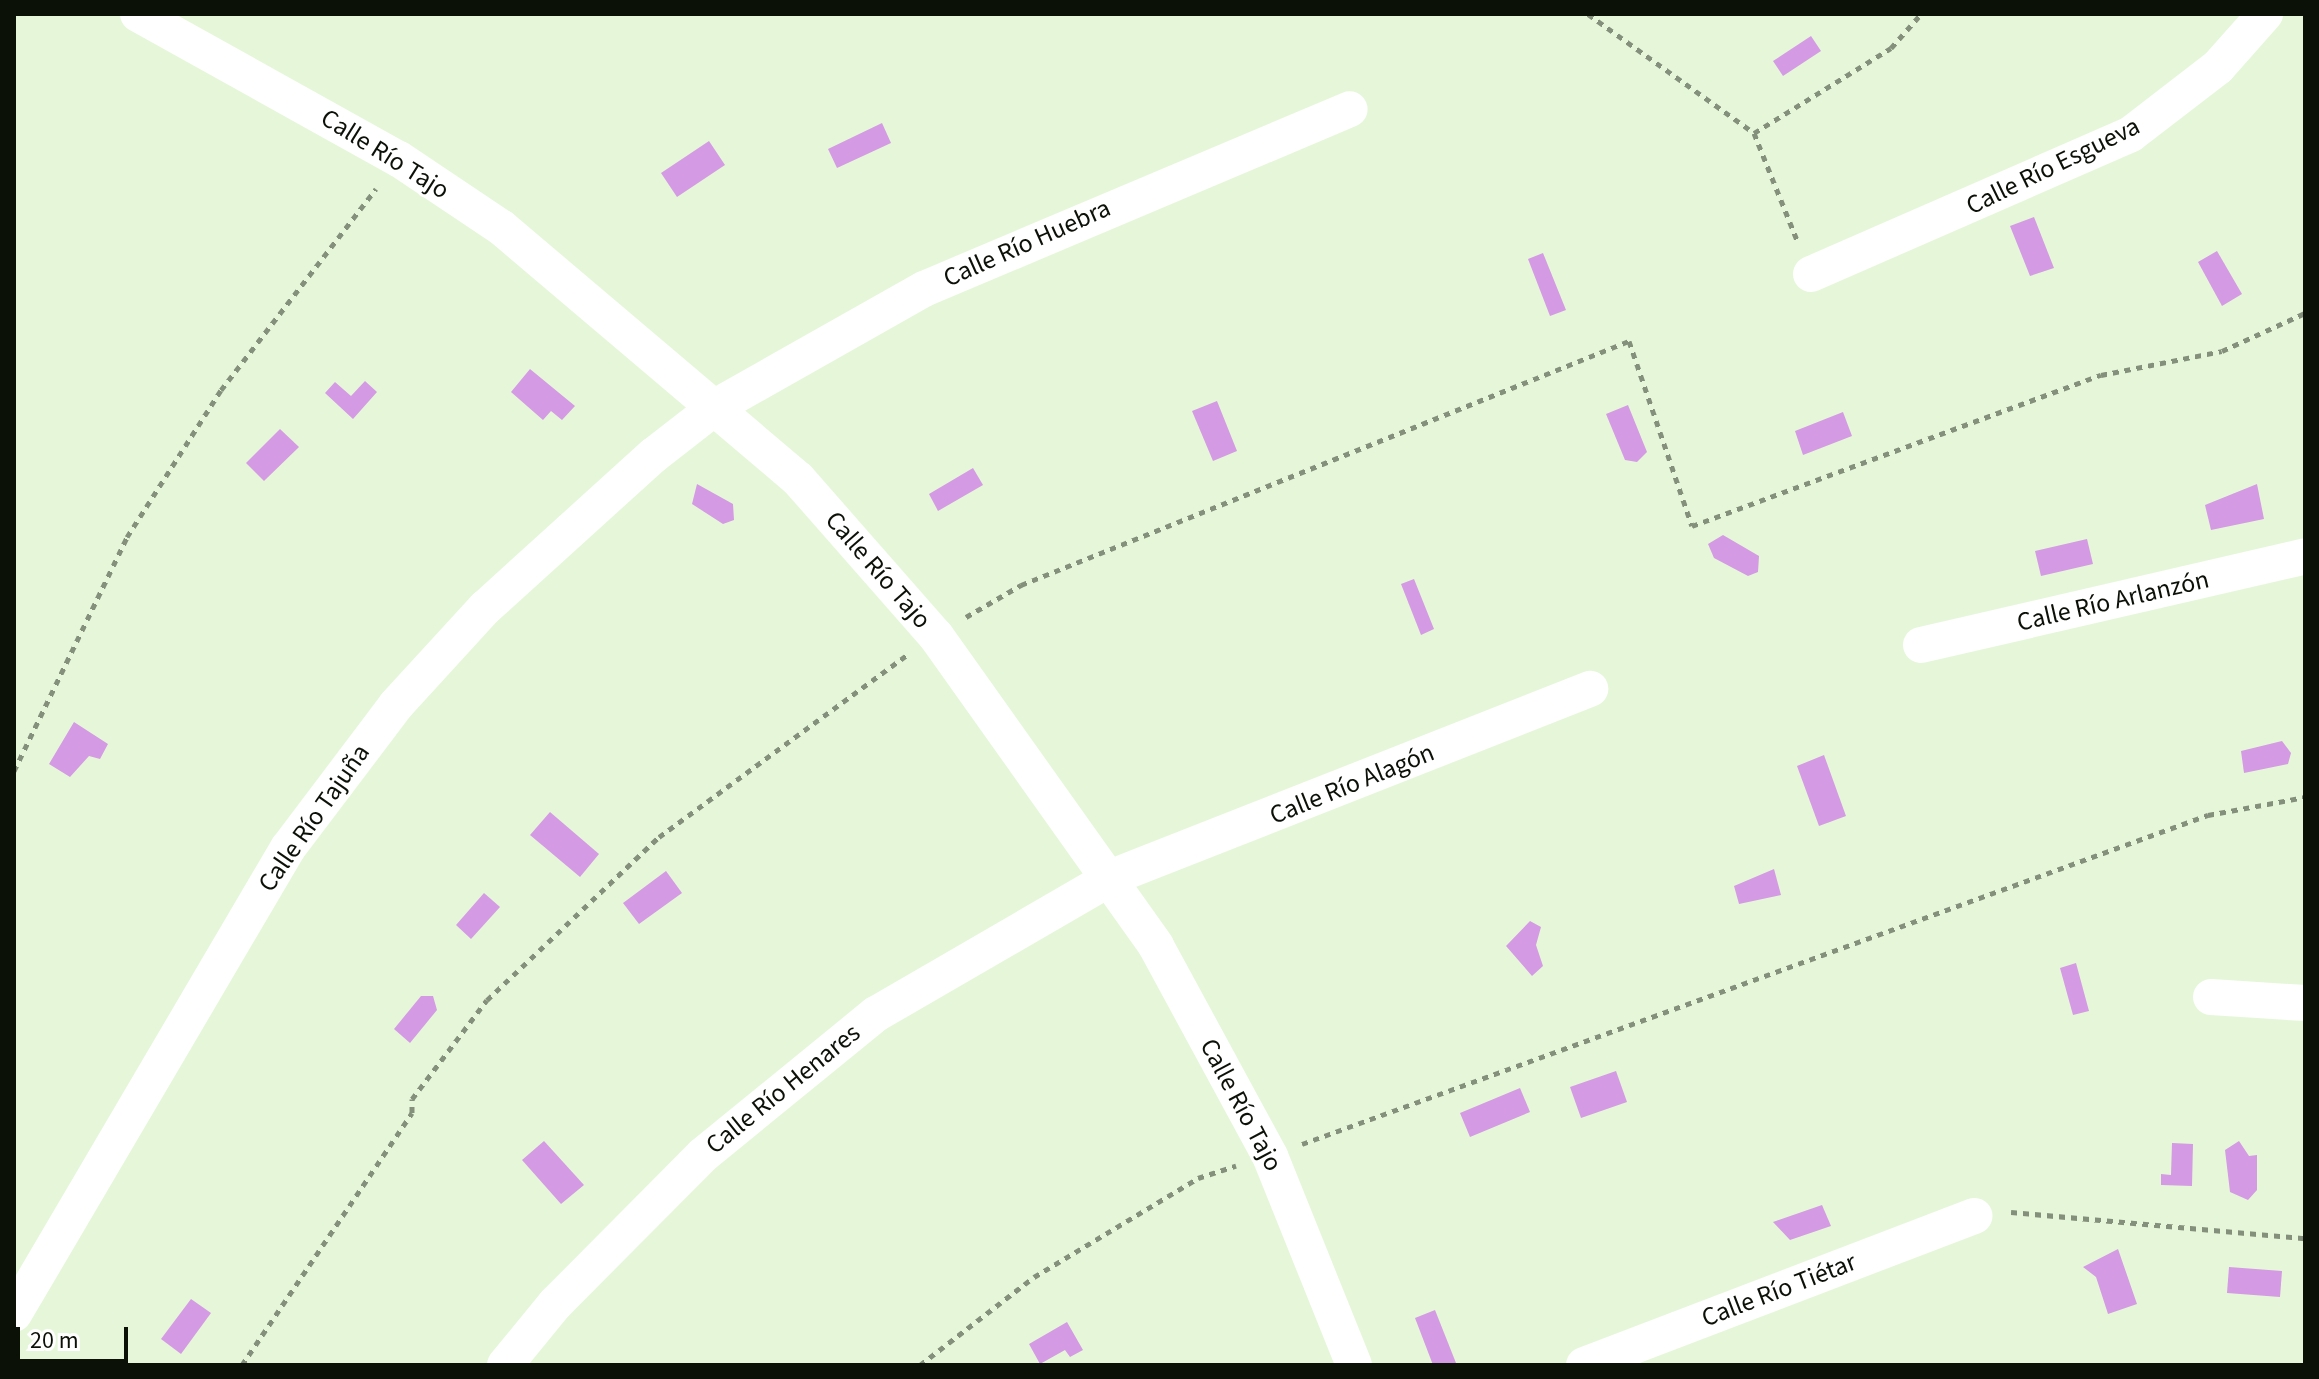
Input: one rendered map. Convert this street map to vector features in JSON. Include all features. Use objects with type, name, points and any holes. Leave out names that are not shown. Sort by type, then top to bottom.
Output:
[{"type":"street","name":"Calle Río Tajo","points":[[138,14],[399,159],[502,228],[717,406],[798,479],[936,636],[1112,877],[1270,1156],[1354,1365]]},
{"type":"street","name":"Calle Río Esgueva","points":[[1811,274],[2131,134],[2218,67],[2265,14]]},
{"type":"street","name":"Calle Río Huebra","points":[[717,406],[924,289],[1350,109]]},
{"type":"street","name":"Calle Río Tajuña","points":[[14,1314],[288,848],[396,705],[485,608],[717,406]]},
{"type":"street","name":"Calle Río Arlanzón","points":[[1921,645],[2305,556]]},
{"type":"street","name":"Calle Río Alagón","points":[[1112,877],[1590,689]]},
{"type":"street","name":"Calle Río Henares","points":[[505,1365],[555,1304],[703,1155],[876,1014],[1112,877]]},
{"type":"street","points":[[2211,997],[2305,1003]]},
{"type":"street","name":"Calle Río Tiétar","points":[[1584,1365],[1975,1216]]},
{"type":"path","points":[[1588,14],[1754,133],[1811,274]]},
{"type":"path","points":[[1754,133],[1891,48],[1921,14]]},
{"type":"path","points":[[14,771],[127,537],[221,390],[399,159]]},
{"type":"path","points":[[242,1365],[412,1113],[412,1099],[487,1000],[659,837],[936,636],[1021,585],[1629,341],[1692,526],[2101,375],[2222,351],[2305,313]]},
{"type":"path","points":[[920,1365],[1034,1277],[1186,1185],[2208,815],[2305,797]]},
{"type":"path","points":[[1975,1216],[2023,1210],[2305,1238]]},
{"type":"shaded area","points":[[1811,36],[1821,51],[1783,76],[1773,61]]},
{"type":"shaded area","points":[[882,123],[891,143],[837,168],[828,149]]},
{"type":"shaded area","points":[[709,141],[725,165],[677,197],[661,173]]},
{"type":"shaded area","points":[[2034,217],[2054,268],[2030,276],[2010,226]]},
{"type":"shaded area","points":[[2217,251],[2242,294],[2222,306],[2198,262]]},
{"type":"shaded area","points":[[1543,253],[1566,310],[1550,316],[1528,259]]},
{"type":"shaded area","points":[[530,369],[575,406],[562,420],[551,411],[543,420],[511,392]]},
{"type":"shaded area","points":[[365,381],[377,392],[353,419],[325,393],[335,382],[351,396]]},
{"type":"shaded area","points":[[1217,401],[1237,451],[1213,461],[1192,411]]},
{"type":"shaded area","points":[[1628,405],[1647,452],[1637,462],[1625,460],[1606,414]]},
{"type":"shaded area","points":[[1843,412],[1852,436],[1803,455],[1795,431]]},
{"type":"shaded area","points":[[280,429],[299,447],[264,481],[246,463]]},
{"type":"shaded area","points":[[973,468],[983,485],[938,511],[929,494]]},
{"type":"shaded area","points":[[697,484],[733,504],[734,520],[723,524],[692,504]]},
{"type":"shaded area","points":[[2257,484],[2264,519],[2211,530],[2205,505]]},
{"type":"shaded area","points":[[1723,535],[1759,556],[1758,572],[1748,576],[1714,558],[1708,544]]},
{"type":"shaded area","points":[[2087,539],[2093,564],[2041,576],[2035,551]]},
{"type":"shaded area","points":[[1414,579],[1434,629],[1421,635],[1401,584]]},
{"type":"shaded area","points":[[74,722],[108,744],[100,759],[89,756],[70,777],[49,764]]},
{"type":"shaded area","points":[[2282,741],[2291,753],[2288,764],[2244,773],[2241,751]]},
{"type":"shaded area","points":[[1824,755],[1846,816],[1819,826],[1797,766]]},
{"type":"shaded area","points":[[550,812],[599,854],[580,877],[530,835]]},
{"type":"shaded area","points":[[1774,869],[1781,895],[1739,904],[1734,886]]},
{"type":"shaded area","points":[[666,871],[682,893],[639,924],[623,903]]},
{"type":"shaded area","points":[[484,893],[500,907],[471,939],[456,925]]},
{"type":"shaded area","points":[[1530,921],[1541,927],[1536,945],[1543,966],[1532,976],[1506,946]]},
{"type":"shaded area","points":[[2076,963],[2089,1011],[2073,1015],[2060,968]]},
{"type":"shaded area","points":[[421,996],[433,996],[437,1010],[410,1043],[394,1029]]},
{"type":"shaded area","points":[[1616,1071],[1627,1102],[1581,1118],[1570,1087]]},
{"type":"shaded area","points":[[1520,1088],[1530,1112],[1470,1137],[1460,1113]]},
{"type":"shaded area","points":[[544,1141],[584,1185],[561,1204],[522,1160]]},
{"type":"shaded area","points":[[2239,1141],[2249,1156],[2257,1155],[2257,1190],[2248,1200],[2230,1192],[2225,1150]]},
{"type":"shaded area","points":[[2172,1143],[2193,1144],[2192,1186],[2161,1185],[2161,1174],[2171,1175]]},
{"type":"shaded area","points":[[1822,1205],[1831,1226],[1790,1240],[1773,1222]]},
{"type":"shaded area","points":[[2118,1249],[2137,1304],[2108,1314],[2096,1277],[2083,1267]]},
{"type":"shaded area","points":[[2229,1267],[2282,1271],[2280,1297],[2227,1293]]},
{"type":"shaded area","points":[[191,1299],[211,1313],[181,1354],[161,1339]]},
{"type":"shaded area","points":[[1435,1310],[1456,1363],[1433,1365],[1415,1318]]},
{"type":"shaded area","points":[[1067,1322],[1083,1350],[1070,1357],[1065,1350],[1040,1364],[1029,1344]]}]
